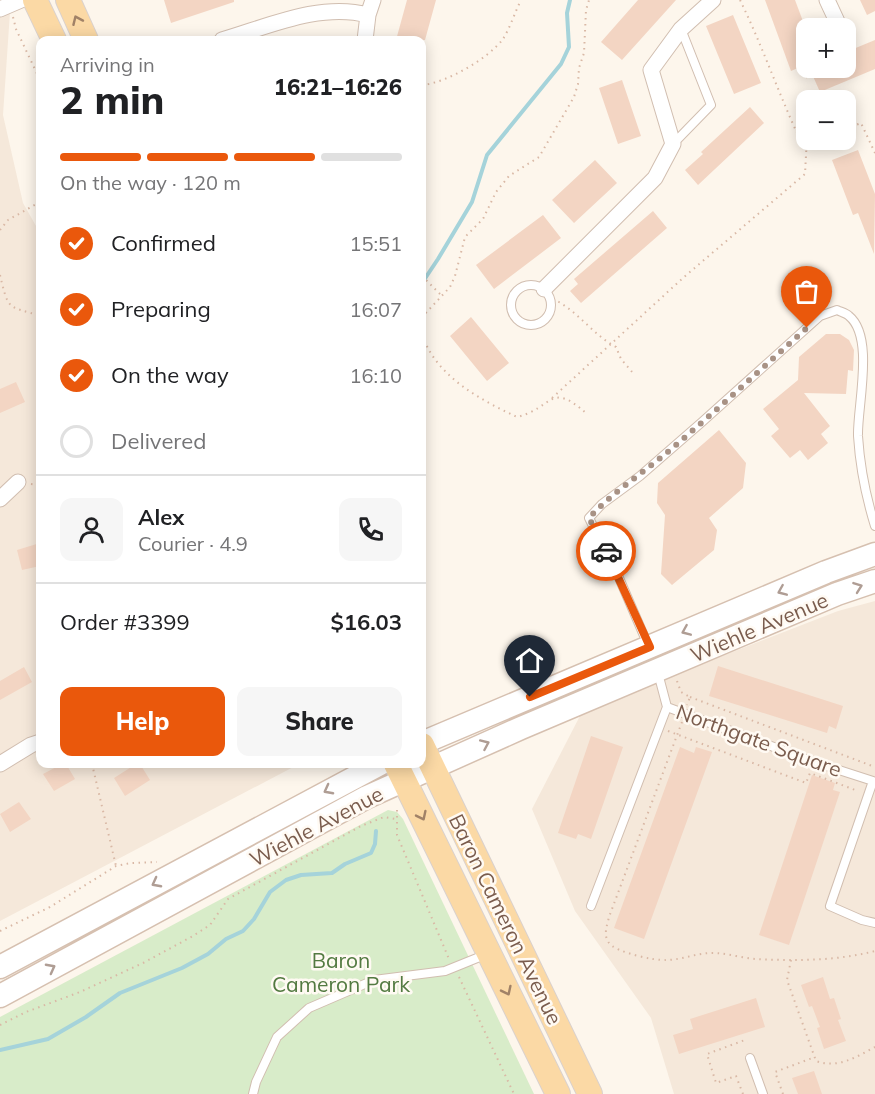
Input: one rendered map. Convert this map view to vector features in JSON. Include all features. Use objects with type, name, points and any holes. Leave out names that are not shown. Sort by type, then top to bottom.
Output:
[{"type":"main road","points":[[36,0],[52,36]]},
{"type":"main road","points":[[68,0],[84,36]]},
{"type":"main road","name":"Wiehle Avenue","points":[[426,768],[653,659],[826,572],[875,554]]},
{"type":"main road","name":"Wiehle Avenue","points":[[426,743],[875,580]]},
{"type":"main road","name":"Baron Cameron Avenue","points":[[426,753],[590,1094]]},
{"type":"main road","name":"Wiehle Avenue","points":[[0,967],[373,768]]},
{"type":"main road","name":"Wiehle Avenue","points":[[0,996],[367,797],[400,772],[426,768]]},
{"type":"main road","name":"Baron Cameron Avenue","points":[[400,772],[558,1094]]},
{"type":"street","points":[[547,293],[655,178],[673,144],[651,70],[681,29],[714,0]]},
{"type":"street","points":[[827,0],[835,18]]},
{"type":"street","points":[[236,36],[320,12],[356,12],[370,7],[366,36]]},
{"type":"street","points":[[0,499],[18,482]]},
{"type":"street","points":[[0,764],[36,743]]},
{"type":"lane","points":[[673,144],[711,105],[681,29]]},
{"type":"lane","points":[[531,285],[547,293],[551,311],[543,322],[530,326],[513,315],[512,301],[518,290],[531,285]]},
{"type":"lane","name":"Northgate Square","points":[[875,526],[861,468],[858,434],[862,401],[862,345],[859,332],[851,317],[837,310],[820,316],[702,422],[640,476],[602,504],[589,518],[610,557],[653,659],[667,707],[811,761],[873,781],[830,906],[875,923]]},
{"type":"lane","points":[[591,906],[667,707]]},
{"type":"lane","points":[[253,1094],[256,1082],[277,1037],[309,1008],[374,980],[445,971],[488,953]]},
{"type":"lane","points":[[750,1058],[763,1094]]},
{"type":"path","points":[[426,84],[445,79],[489,53],[503,39],[521,0]]},
{"type":"path","points":[[426,313],[450,287],[465,237],[483,219],[496,192],[508,176],[539,157],[573,97],[584,53],[586,10],[589,0]]},
{"type":"path","points":[[740,0],[759,38],[796,130]]},
{"type":"path","points":[[10,5],[36,70]]},
{"type":"path","points":[[856,125],[861,123],[875,153]]},
{"type":"path","points":[[426,347],[444,371],[465,389],[517,417],[532,413],[552,398],[684,277],[805,174],[806,150]]},
{"type":"path","points":[[0,230],[8,220],[36,204]]},
{"type":"path","points":[[0,275],[9,303],[15,309],[36,315]]},
{"type":"path","points":[[426,280],[441,296]]},
{"type":"path","points":[[547,293],[616,347],[621,360],[633,373]]},
{"type":"path","points":[[552,398],[564,397],[587,414]]},
{"type":"path","points":[[677,680],[681,692],[690,697],[875,767]]},
{"type":"path","points":[[690,697],[609,917],[605,933],[609,944],[616,949],[666,960],[697,953],[716,953],[754,959],[847,958],[875,951]]},
{"type":"path","points":[[659,728],[806,783],[810,773],[859,791]]},
{"type":"path","points":[[93,768],[116,866]]},
{"type":"path","points":[[398,807],[397,835],[454,968],[514,1094]]},
{"type":"path","points":[[0,1025],[143,963],[210,925],[228,899],[361,826],[384,817],[396,819]]},
{"type":"path","points":[[0,931],[50,907],[116,866],[165,860]]},
{"type":"path","points":[[791,960],[787,980],[816,1061],[826,1065],[836,1065],[875,1047]]},
{"type":"path","points":[[743,1094],[736,1076],[716,1083],[707,1054],[745,1040]]},
{"type":"path","points":[[783,1094],[775,1072],[814,1057]]},
{"type":"shaded area","points":[[0,0],[5,0],[10,12],[3,115],[23,203],[36,226],[36,768],[291,768],[0,921]]},
{"type":"shaded area","points":[[875,601],[875,1094],[674,1094],[651,1018],[575,911],[532,809],[583,710],[838,611]]},
{"type":"green space","name":"Baron Cameron Park","points":[[388,810],[397,812],[403,819],[534,1094],[0,1094],[0,1017]]},
{"type":"building","points":[[164,0],[234,0],[234,2],[171,23]]},
{"type":"building","points":[[407,0],[436,0],[426,36],[397,36]]},
{"type":"building","points":[[638,0],[676,0],[622,60],[601,42]]},
{"type":"building","points":[[765,0],[795,0],[802,18],[796,18],[796,69],[791,71]]},
{"type":"building","points":[[860,0],[875,0],[875,11],[867,15]]},
{"type":"building","points":[[733,15],[761,83],[734,94],[706,26]]},
{"type":"building","points":[[875,40],[875,69],[856,77],[856,48]]},
{"type":"building","points":[[814,78],[853,78],[825,90],[819,90]]},
{"type":"building","points":[[622,80],[641,136],[618,144],[599,88]]},
{"type":"building","points":[[750,107],[764,123],[698,185],[685,170]]},
{"type":"building","points":[[858,150],[875,194],[874,254],[858,213],[853,215],[832,160]]},
{"type":"building","points":[[595,160],[617,183],[574,223],[552,200]]},
{"type":"building","points":[[653,211],[667,228],[581,303],[570,291],[578,284],[574,279]]},
{"type":"building","points":[[543,215],[561,238],[494,289],[476,265]]},
{"type":"building","points":[[471,317],[509,363],[487,381],[450,336]]},
{"type":"building","points":[[826,334],[840,334],[849,340],[854,350],[853,371],[848,370],[846,394],[804,393],[830,426],[821,434],[828,443],[808,460],[800,450],[790,458],[771,436],[779,429],[763,409],[798,380],[799,357]]},
{"type":"building","points":[[16,382],[25,402],[0,413],[0,389]]},
{"type":"building","points":[[719,430],[746,463],[743,488],[709,518],[717,530],[714,550],[672,585],[661,574],[665,515],[657,503],[658,483]]},
{"type":"building","points":[[36,544],[36,567],[22,570],[17,550]]},
{"type":"building","points":[[718,666],[843,706],[836,729],[829,726],[827,733],[709,696]]},
{"type":"building","points":[[24,667],[32,682],[0,700],[0,681]]},
{"type":"building","points":[[591,736],[623,747],[591,839],[578,834],[576,839],[558,833]]},
{"type":"building","points":[[680,747],[694,753],[696,747],[712,752],[644,939],[614,928]]},
{"type":"building","points":[[54,768],[68,768],[75,779],[54,791],[43,774]]},
{"type":"building","points":[[130,768],[142,768],[150,780],[125,796],[114,778]]},
{"type":"building","points":[[812,775],[835,783],[833,790],[840,792],[789,945],[759,935]]},
{"type":"building","points":[[19,802],[31,819],[10,832],[0,814]]},
{"type":"building","points":[[823,977],[830,999],[834,998],[841,1019],[838,1020],[846,1041],[824,1049],[817,1028],[820,1027],[801,985]]},
{"type":"building","points":[[756,998],[765,1027],[679,1054],[673,1035],[693,1029],[690,1019]]},
{"type":"building","points":[[814,1071],[822,1094],[798,1094],[792,1078]]},
{"type":"waterway","points":[[426,277],[472,202],[487,155],[561,64],[569,47],[567,13],[570,0]]},
{"type":"waterway","points":[[0,1050],[48,1039],[86,1017],[120,993],[182,968],[208,954],[226,939],[243,931],[254,919],[270,892],[286,880],[301,875],[332,873],[345,864],[371,853],[375,844],[376,831]]},
{"type":"way so far","points":[[606,551],[589,518],[602,504],[640,476],[807,328]]},
{"type":"route","points":[[530,697],[650,647],[606,551]]}]
